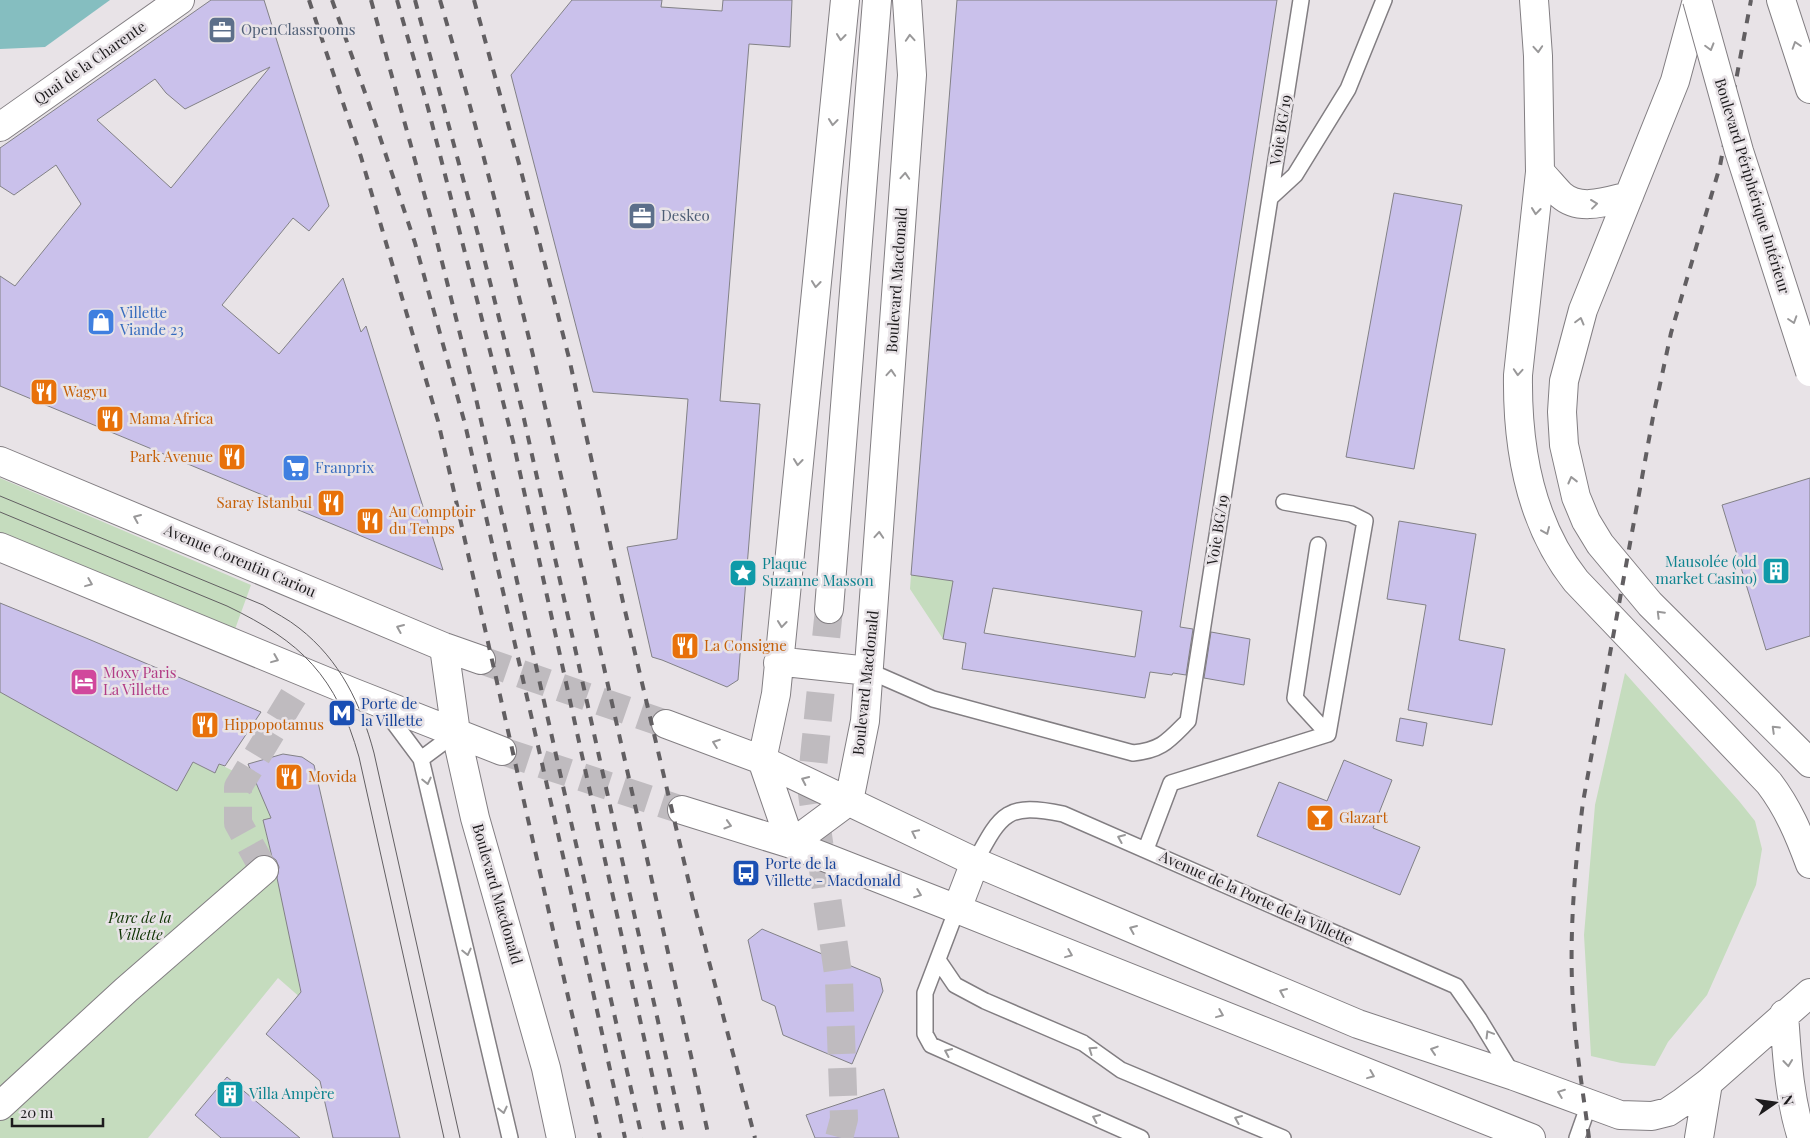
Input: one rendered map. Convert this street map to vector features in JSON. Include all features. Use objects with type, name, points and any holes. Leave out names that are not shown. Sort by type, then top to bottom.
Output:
[{"type":"main road","name":"Quai de la Charente","points":[[0,127],[180,0]]},
{"type":"main road","points":[[791,844],[762,760],[774,704],[845,0]]},
{"type":"main road","points":[[829,609],[878,0]]},
{"type":"main road","name":"Boulevard Macdonald","points":[[849,800],[863,733],[869,670],[912,75],[907,0]]},
{"type":"main road","points":[[1534,0],[1538,56],[1540,172],[1519,366],[1518,400],[1521,445],[1528,478],[1538,510],[1556,552],[1576,581],[1769,783],[1781,799],[1797,827],[1810,864]]},
{"type":"main road","points":[[1697,0],[1675,81],[1583,310],[1564,381],[1562,412],[1564,445],[1576,497],[1586,521],[1600,544],[1650,604],[1810,763]]},
{"type":"main road","name":"Boulevard Périphérique Intérieur","points":[[1697,0],[1739,151],[1810,372]]},
{"type":"main road","points":[[1782,0],[1810,89]]},
{"type":"main road","points":[[1540,172],[1563,196],[1586,205],[1629,196]]},
{"type":"main road","name":"Avenue Corentin Cariou","points":[[0,461],[444,647],[480,660]]},
{"type":"main road","points":[[0,547],[502,751]]},
{"type":"main road","name":"Boulevard Macdonald","points":[[444,647],[456,733],[475,818],[546,1068],[561,1138]]},
{"type":"main road","points":[[778,663],[869,670]]},
{"type":"main road","points":[[666,724],[762,760],[975,862],[1358,1024],[1514,1076],[1620,1114],[1652,1116],[1668,1112],[1708,1084],[1810,992]]},
{"type":"main road","points":[[791,844],[849,800]]},
{"type":"main road","points":[[682,810],[791,844],[1531,1138]]},
{"type":"main road","points":[[956,908],[975,862]]},
{"type":"main road","points":[[0,1106],[126,990],[264,870]]},
{"type":"main road","points":[[1784,1014],[1788,1065],[1795,1112],[1802,1138]]},
{"type":"main road","points":[[1699,1138],[1708,1084]]},
{"type":"lane","name":"Voie BG/19","points":[[869,670],[933,699],[1134,753],[1152,751],[1170,740],[1188,721],[1301,0]]},
{"type":"lane","points":[[1270,198],[1295,175],[1348,89],[1384,0]]},
{"type":"lane","points":[[1284,502],[1351,514],[1365,521],[1328,734]]},
{"type":"lane","points":[[1318,545],[1296,698],[1328,734]]},
{"type":"lane","points":[[379,702],[422,759],[510,1138]]},
{"type":"lane","points":[[422,759],[456,733]]},
{"type":"lane","points":[[1146,849],[1171,783],[1328,734]]},
{"type":"lane","name":"Avenue de la Porte de la Villette","points":[[975,862],[994,827],[1011,812],[1038,808],[1063,814],[1456,986],[1514,1076]]},
{"type":"lane","points":[[956,908],[925,993],[925,1034],[931,1045],[1141,1138]]},
{"type":"lane","points":[[938,960],[955,985],[985,1001],[1083,1043],[1121,1070],[1283,1138]]},
{"type":"lane","points":[[1577,1138],[1589,1104]]},
{"type":"green space","points":[[0,478],[251,585],[234,632],[0,535]]},
{"type":"green space","points":[[911,575],[953,581],[943,639],[910,589]]},
{"type":"green space","points":[[1625,673],[1755,821],[1762,849],[1756,885],[1707,995],[1668,1042],[1655,1066],[1621,1063],[1591,1056],[1584,935],[1595,805]]},
{"type":"green space","name":"Parc de la Villette","points":[[0,692],[177,791],[193,762],[215,773],[219,764],[258,783],[277,817],[263,821],[281,893],[302,999],[278,978],[148,1138],[0,1138]]},
{"type":"water","points":[[0,0],[110,0],[45,47],[0,49]]},
{"type":"building","points":[[211,0],[264,0],[329,206],[309,231],[293,218],[222,305],[279,354],[343,278],[361,332],[366,326],[443,570],[0,386],[0,276],[15,286],[81,204],[56,165],[14,195],[0,186],[0,148]],"holes":[[[270,67],[171,188],[97,120],[155,79],[166,93],[185,109]]]},
{"type":"building","name":"Deskeo","points":[[572,0],[662,0],[661,7],[722,11],[723,0],[792,0],[790,47],[749,44],[720,401],[760,404],[738,680],[727,687],[652,657],[627,547],[677,539],[688,399],[593,392],[511,75]]},
{"type":"building","points":[[957,0],[1277,0],[1180,627],[1193,629],[1186,675],[1150,672],[1145,698],[962,669],[966,643],[943,639],[953,581],[911,575]],"holes":[[[993,588],[1142,611],[1135,657],[984,633]]]},
{"type":"building","points":[[1394,193],[1462,205],[1414,469],[1346,457]]},
{"type":"building","name":"Mausolée (old market Casino)","points":[[1810,478],[1810,636],[1766,650],[1722,505]]},
{"type":"building","points":[[1399,521],[1476,534],[1459,640],[1505,649],[1492,725],[1408,710],[1426,605],[1387,599]]},
{"type":"building","points":[[0,603],[261,712],[225,766],[219,764],[215,773],[193,762],[177,791],[0,692]]},
{"type":"building","points":[[1211,632],[1250,639],[1244,685],[1204,678]]},
{"type":"building","points":[[1400,718],[1427,723],[1423,746],[1396,741]]},
{"type":"building","points":[[283,754],[302,757],[314,765],[400,1138],[333,1138],[320,1081],[266,1034],[301,992],[277,878],[279,867],[276,860],[272,857],[263,820],[271,818],[248,764]]},
{"type":"building","name":"Glazart","points":[[1344,760],[1392,780],[1373,828],[1420,847],[1400,895],[1257,836],[1279,782],[1327,801]]},
{"type":"building","points":[[762,929],[880,978],[883,991],[852,1064],[783,1035],[775,1006],[762,1000],[748,940]]},
{"type":"building","name":"Villa Ampère","points":[[227,1077],[300,1138],[221,1138],[195,1115]]},
{"type":"building","points":[[884,1089],[899,1138],[815,1138],[806,1115]]},
{"type":"tunnel","points":[[829,609],[811,787],[839,980],[844,1119],[839,1138]]},
{"type":"tunnel","points":[[481,660],[666,724]]},
{"type":"tunnel","points":[[264,870],[238,823],[238,787],[308,672]]},
{"type":"tunnel","points":[[502,751],[682,810]]},
{"type":"tram line","points":[[0,496],[263,605],[299,628],[326,654],[337,669],[347,684],[363,717],[374,753],[460,1138]]},
{"type":"tram line","points":[[0,512],[227,606],[276,633],[296,648],[327,683],[350,729],[359,757],[444,1138]]},
{"type":"railway","points":[[309,0],[361,157],[438,421],[600,1138]]},
{"type":"railway","points":[[332,0],[415,243],[465,424],[625,1138]]},
{"type":"railway","points":[[371,0],[433,226],[475,394],[642,1138]]},
{"type":"railway","points":[[397,0],[428,108],[513,441],[666,1138]]},
{"type":"railway","points":[[415,0],[480,242],[522,410],[684,1138]]},
{"type":"railway","points":[[440,0],[500,219],[535,366],[709,1138]]},
{"type":"railway","points":[[474,0],[521,171],[569,358],[623,602],[694,904],[755,1138]]},
{"type":"railway","points":[[1589,1138],[1575,1032],[1572,990],[1575,882],[1583,802],[1653,417],[1671,333],[1720,166],[1751,0]]},
{"type":"place","name":"OpenClassrooms","points":[[222,30]]},
{"type":"place","name":"Deskeo","points":[[642,216]]},
{"type":"place","name":"Villette Viande 23","points":[[101,322]]},
{"type":"place","name":"Wagyu","points":[[44,392]]},
{"type":"place","name":"Mama Africa","points":[[110,419]]},
{"type":"place","name":"Park Avenue","points":[[232,457]]},
{"type":"place","name":"Franprix","points":[[296,468]]},
{"type":"place","name":"Saray Istanbul","points":[[331,503]]},
{"type":"place","name":"Au Comptoir du Temps","points":[[370,521]]},
{"type":"place","name":"Mausolée (old market Casino)","points":[[1776,571]]},
{"type":"place","name":"Plaque Suzanne Masson","points":[[743,573]]},
{"type":"place","name":"La Consigne","points":[[685,646]]},
{"type":"place","name":"Moxy Paris La Villette","points":[[84,682]]},
{"type":"place","name":"Porte de la Villette","points":[[342,713]]},
{"type":"place","name":"Hippopotamus","points":[[205,725]]},
{"type":"place","name":"Movida","points":[[289,777]]},
{"type":"place","name":"Glazart","points":[[1320,818]]},
{"type":"place","name":"Porte de la Villette - Macdonald","points":[[746,873]]},
{"type":"place","name":"Villa Ampère","points":[[230,1094]]}]
